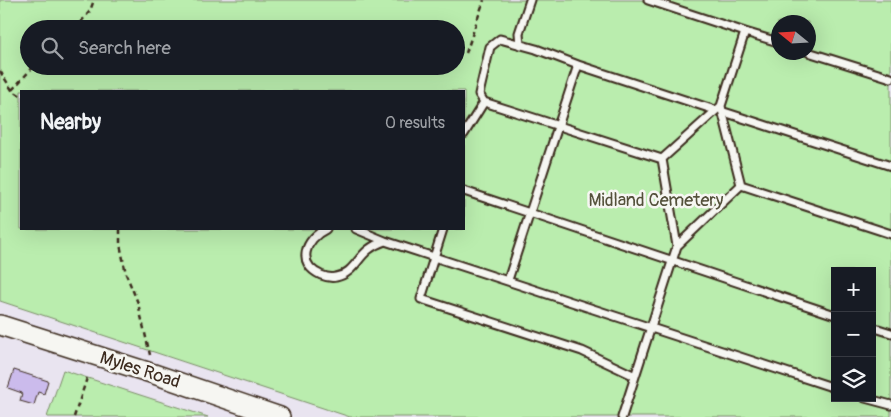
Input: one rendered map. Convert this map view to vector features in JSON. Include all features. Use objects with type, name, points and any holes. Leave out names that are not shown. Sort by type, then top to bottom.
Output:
[{"type":"street","name":"Myles Road","points":[[0,325],[154,374],[280,417]]},
{"type":"lane","points":[[520,45],[519,33],[530,0]]},
{"type":"lane","points":[[648,0],[771,40]]},
{"type":"lane","points":[[741,185],[722,109],[745,32]]},
{"type":"lane","points":[[662,160],[484,102],[479,94],[490,47],[500,39],[714,110],[722,109],[891,166]]},
{"type":"lane","points":[[816,55],[891,78]]},
{"type":"lane","points":[[508,280],[578,64]]},
{"type":"lane","points":[[465,132],[484,102]]},
{"type":"lane","points":[[662,160],[714,110]]},
{"type":"lane","points":[[622,417],[677,246],[662,160]]},
{"type":"lane","points":[[741,185],[891,234]]},
{"type":"lane","points":[[677,246],[741,185]]},
{"type":"lane","points":[[465,191],[831,313]]},
{"type":"lane","points":[[325,230],[310,243],[305,255],[308,265],[316,272],[334,278],[344,275],[354,267],[369,249],[385,240]]},
{"type":"lane","points":[[359,230],[434,257],[831,387]]},
{"type":"lane","points":[[443,230],[421,299],[582,351],[635,376]]},
{"type":"lane","points":[[876,328],[891,333]]},
{"type":"lane","points":[[876,401],[891,405]]},
{"type":"path","points":[[82,20],[90,11],[94,0]]},
{"type":"path","points":[[466,53],[484,0]]},
{"type":"path","points":[[0,71],[12,90],[20,95]]},
{"type":"path","points":[[12,90],[26,75]]},
{"type":"path","points":[[120,230],[120,244],[126,274],[138,303],[154,374]]},
{"type":"path","points":[[74,417],[88,375]]},
{"type":"green space","name":"Midland Cemetery","points":[[0,0],[891,0],[891,417],[350,417],[0,301]]},
{"type":"green space","points":[[63,370],[208,417],[47,417]]},
{"type":"building","points":[[14,370],[48,381],[44,394],[38,392],[34,405],[20,401],[22,393],[8,388]]}]
